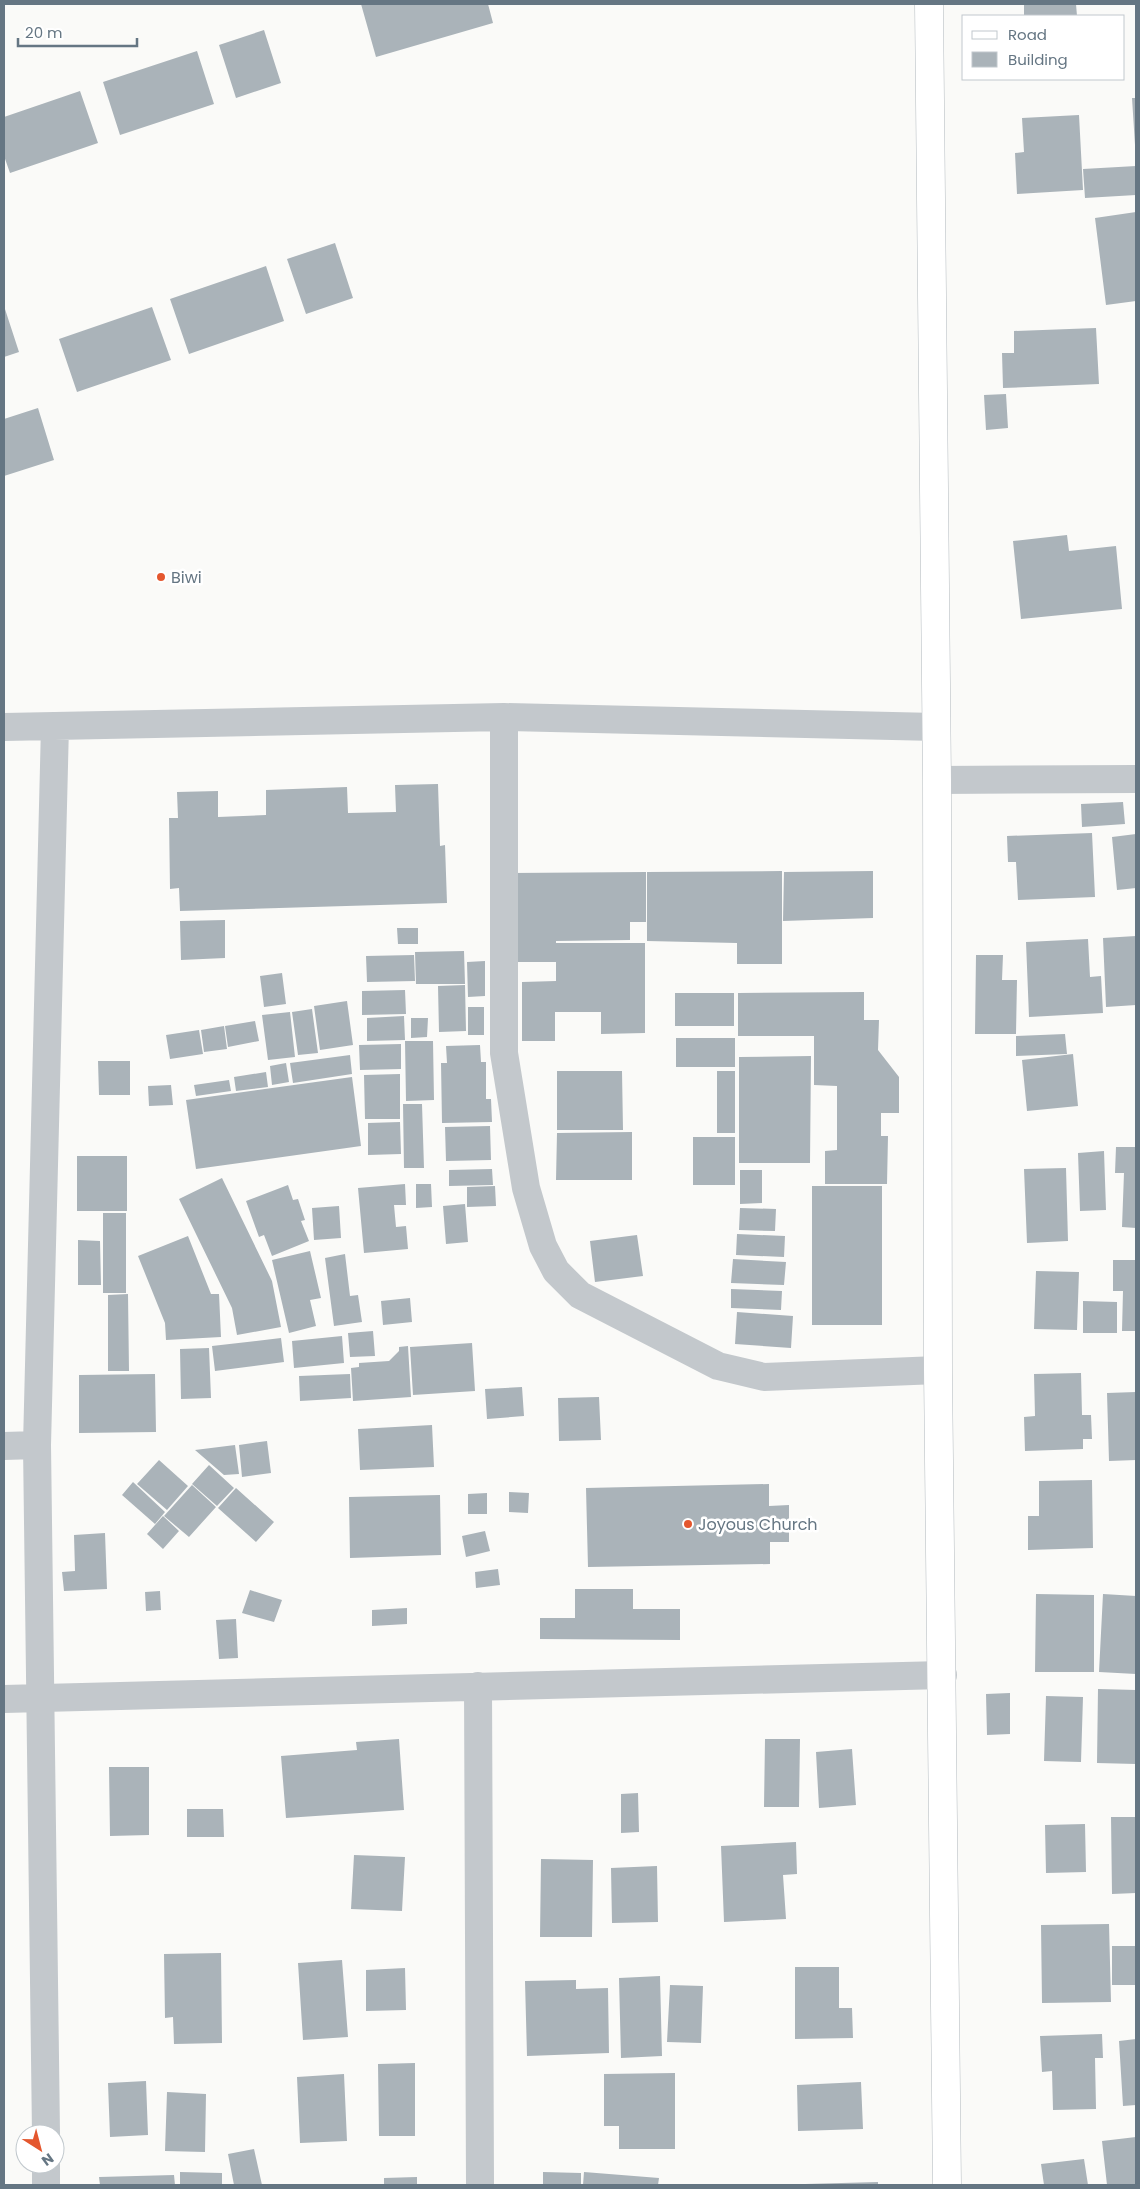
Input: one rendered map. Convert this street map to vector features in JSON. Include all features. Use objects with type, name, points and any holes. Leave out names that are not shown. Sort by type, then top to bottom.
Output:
[{"type":"street","points":[[929,4],[937,780],[938,1370],[943,1675],[947,2185]]},
{"type":"street","points":[[4,727],[504,717],[936,727]]},
{"type":"street","points":[[504,717],[504,1053],[528,1196],[543,1246],[556,1271],[580,1295],[718,1366],[764,1377],[938,1370]]},
{"type":"street","points":[[46,2124],[42,1698],[37,1445],[55,726]]},
{"type":"street","points":[[937,780],[1136,779]]},
{"type":"street","points":[[4,1446],[37,1445]]},
{"type":"street","points":[[4,1699],[943,1675]]},
{"type":"street","points":[[478,1686],[480,2185]]},
{"type":"building","points":[[361,4],[488,4],[493,23],[376,57]]},
{"type":"building","points":[[1024,4],[1076,4],[1077,15],[1024,15]]},
{"type":"building","points":[[264,30],[281,83],[236,98],[219,45]]},
{"type":"building","points":[[197,51],[214,104],[120,135],[103,82]]},
{"type":"building","points":[[80,91],[98,143],[10,173],[4,156],[4,117]]},
{"type":"building","points":[[1132,98],[1136,98],[1136,145],[1135,145]]},
{"type":"building","points":[[1079,115],[1083,190],[1017,194],[1015,153],[1024,152],[1022,118]]},
{"type":"building","points":[[1136,166],[1136,195],[1085,198],[1083,169]]},
{"type":"building","points":[[1136,212],[1136,301],[1106,305],[1095,218]]},
{"type":"building","points":[[335,243],[353,298],[306,314],[287,259]]},
{"type":"building","points":[[266,266],[284,321],[189,354],[170,299]]},
{"type":"building","points":[[4,306],[19,352],[4,357]]},
{"type":"building","points":[[152,307],[171,360],[77,392],[59,339]]},
{"type":"building","points":[[1096,328],[1099,384],[1003,388],[1002,353],[1014,353],[1014,331]]},
{"type":"building","points":[[1006,394],[1008,428],[986,430],[984,395]]},
{"type":"building","points":[[38,408],[54,460],[4,476],[4,419]]},
{"type":"building","points":[[1067,535],[1069,551],[1116,546],[1122,609],[1021,619],[1013,541]]},
{"type":"building","points":[[438,784],[440,846],[445,845],[447,903],[180,911],[179,888],[170,889],[169,818],[178,818],[177,792],[218,791],[218,817],[266,815],[266,790],[347,787],[348,813],[396,812],[395,785]]},
{"type":"building","points":[[1123,802],[1125,824],[1082,827],[1081,804]]},
{"type":"building","points":[[1092,833],[1095,897],[1018,900],[1016,862],[1008,862],[1007,836]]},
{"type":"building","points":[[1136,834],[1136,888],[1117,890],[1112,837]]},
{"type":"building","points":[[782,871],[782,964],[737,964],[737,943],[647,941],[647,872]]},
{"type":"building","points":[[873,871],[873,918],[783,921],[784,872]]},
{"type":"building","points":[[646,872],[646,922],[630,922],[630,940],[556,941],[556,943],[645,943],[645,1033],[601,1034],[601,1012],[555,1012],[555,1041],[522,1041],[522,982],[556,981],[556,962],[511,962],[511,873]]},
{"type":"building","points":[[225,920],[225,958],[181,960],[180,921]]},
{"type":"building","points":[[397,928],[418,928],[418,944],[398,944]]},
{"type":"building","points":[[1136,936],[1136,1005],[1106,1007],[1103,938]]},
{"type":"building","points":[[1088,939],[1090,977],[1101,976],[1103,1013],[1029,1017],[1026,942]]},
{"type":"building","points":[[464,951],[465,984],[416,984],[415,952]]},
{"type":"building","points":[[414,955],[415,981],[367,982],[366,956]]},
{"type":"building","points":[[976,955],[1003,955],[1002,980],[1017,980],[1016,1034],[975,1034]]},
{"type":"building","points":[[485,961],[485,996],[468,997],[467,962]]},
{"type":"building","points":[[282,973],[286,1004],[264,1007],[260,976]]},
{"type":"building","points":[[465,985],[466,1031],[439,1032],[438,986]]},
{"type":"building","points":[[405,990],[406,1014],[362,1015],[362,991]]},
{"type":"building","points":[[864,992],[864,1020],[879,1020],[878,1050],[899,1077],[899,1113],[881,1113],[881,1136],[888,1136],[887,1184],[825,1184],[825,1151],[837,1150],[837,1086],[814,1085],[814,1036],[738,1036],[738,993]]},
{"type":"building","points":[[675,993],[734,993],[734,1026],[675,1026]]},
{"type":"building","points":[[347,1001],[353,1045],[320,1050],[314,1006]]},
{"type":"building","points":[[468,1007],[484,1007],[484,1035],[468,1035]]},
{"type":"building","points":[[312,1009],[318,1053],[298,1055],[292,1012]]},
{"type":"building","points":[[290,1012],[295,1057],[268,1060],[262,1015]]},
{"type":"building","points":[[404,1016],[405,1040],[367,1041],[367,1018]]},
{"type":"building","points":[[411,1018],[428,1018],[427,1037],[411,1038]]},
{"type":"building","points":[[255,1021],[259,1041],[228,1047],[225,1026]]},
{"type":"building","points":[[224,1026],[227,1049],[204,1052],[201,1030]]},
{"type":"building","points":[[199,1030],[203,1054],[170,1059],[166,1035]]},
{"type":"building","points":[[1065,1034],[1067,1054],[1016,1056],[1016,1036]]},
{"type":"building","points":[[676,1038],[735,1038],[735,1067],[676,1067]]},
{"type":"building","points":[[405,1041],[433,1041],[434,1100],[406,1101]]},
{"type":"building","points":[[401,1044],[401,1069],[360,1070],[359,1045]]},
{"type":"building","points":[[480,1045],[481,1062],[486,1062],[486,1099],[491,1099],[492,1122],[442,1123],[441,1063],[447,1063],[446,1046]]},
{"type":"building","points":[[1073,1054],[1078,1106],[1027,1111],[1022,1060]]},
{"type":"building","points":[[350,1055],[352,1074],[293,1083],[290,1063]]},
{"type":"building","points":[[811,1056],[810,1163],[739,1163],[739,1057]]},
{"type":"building","points":[[98,1061],[130,1061],[130,1095],[99,1095]]},
{"type":"building","points":[[286,1063],[289,1082],[272,1085],[270,1066]]},
{"type":"building","points":[[557,1071],[622,1071],[623,1130],[557,1130]]},
{"type":"building","points":[[717,1071],[735,1071],[735,1133],[717,1133]]},
{"type":"building","points":[[266,1072],[268,1087],[236,1091],[234,1077]]},
{"type":"building","points":[[400,1074],[400,1119],[365,1119],[364,1075]]},
{"type":"building","points":[[352,1077],[361,1146],[196,1169],[186,1100]]},
{"type":"building","points":[[229,1080],[231,1091],[196,1096],[194,1085]]},
{"type":"building","points":[[171,1085],[173,1105],[149,1106],[148,1086]]},
{"type":"building","points":[[403,1104],[422,1104],[424,1168],[404,1168]]},
{"type":"building","points":[[400,1122],[401,1154],[368,1155],[368,1123]]},
{"type":"building","points":[[490,1126],[491,1160],[446,1161],[445,1127]]},
{"type":"building","points":[[632,1132],[632,1180],[556,1180],[557,1133]]},
{"type":"building","points":[[693,1137],[735,1137],[735,1185],[693,1185]]},
{"type":"building","points":[[1116,1147],[1136,1147],[1136,1228],[1122,1227],[1124,1173],[1115,1173]]},
{"type":"building","points":[[1104,1151],[1106,1210],[1080,1211],[1078,1153]]},
{"type":"building","points":[[77,1156],[127,1156],[127,1211],[77,1211]]},
{"type":"building","points":[[1066,1168],[1068,1241],[1027,1243],[1024,1169]]},
{"type":"building","points":[[492,1169],[493,1185],[449,1186],[449,1170]]},
{"type":"building","points":[[740,1170],[762,1170],[762,1203],[740,1204]]},
{"type":"building","points":[[222,1178],[272,1281],[281,1327],[237,1335],[232,1308],[179,1199]]},
{"type":"building","points":[[405,1184],[406,1205],[394,1205],[396,1227],[406,1226],[408,1249],[364,1253],[358,1188]]},
{"type":"building","points":[[416,1184],[431,1184],[432,1207],[416,1208]]},
{"type":"building","points":[[288,1185],[293,1200],[298,1199],[305,1220],[301,1221],[309,1241],[272,1256],[264,1235],[259,1237],[246,1201]]},
{"type":"building","points":[[495,1186],[496,1206],[467,1207],[467,1187]]},
{"type":"building","points":[[812,1186],[882,1186],[882,1325],[812,1325]]},
{"type":"building","points":[[465,1204],[468,1242],[446,1244],[443,1206]]},
{"type":"building","points":[[339,1206],[341,1238],[314,1240],[312,1208]]},
{"type":"building","points":[[740,1208],[776,1209],[775,1231],[739,1230]]},
{"type":"building","points":[[103,1213],[126,1213],[126,1293],[103,1293]]},
{"type":"building","points":[[737,1234],[785,1236],[784,1257],[736,1255]]},
{"type":"building","points":[[637,1235],[643,1276],[595,1282],[590,1241]]},
{"type":"building","points":[[188,1236],[211,1294],[219,1294],[221,1337],[166,1340],[165,1323],[138,1256]]},
{"type":"building","points":[[78,1240],[100,1241],[101,1285],[78,1285]]},
{"type":"building","points":[[310,1251],[321,1298],[310,1300],[316,1326],[289,1333],[272,1260]]},
{"type":"building","points":[[345,1254],[350,1296],[358,1295],[362,1322],[334,1326],[325,1258]]},
{"type":"building","points":[[733,1259],[786,1262],[784,1285],[731,1283]]},
{"type":"building","points":[[1113,1260],[1136,1260],[1136,1331],[1122,1331],[1123,1291],[1113,1291]]},
{"type":"building","points":[[1036,1271],[1079,1272],[1077,1330],[1034,1329]]},
{"type":"building","points":[[731,1289],[782,1291],[781,1310],[731,1308]]},
{"type":"building","points":[[128,1294],[129,1371],[108,1371],[108,1295]]},
{"type":"building","points":[[410,1298],[412,1322],[383,1325],[381,1301]]},
{"type":"building","points":[[1083,1301],[1117,1302],[1117,1333],[1083,1333]]},
{"type":"building","points":[[737,1312],[793,1316],[791,1348],[735,1344]]},
{"type":"building","points":[[373,1331],[375,1356],[350,1357],[348,1333]]},
{"type":"building","points":[[342,1336],[344,1363],[294,1368],[292,1341]]},
{"type":"building","points":[[281,1338],[284,1362],[215,1371],[212,1346]]},
{"type":"building","points":[[472,1343],[475,1391],[413,1395],[410,1347]]},
{"type":"building","points":[[408,1346],[411,1397],[353,1401],[351,1368],[359,1367],[359,1363],[389,1361],[399,1351],[399,1347]]},
{"type":"building","points":[[209,1348],[211,1398],[181,1399],[180,1349]]},
{"type":"building","points":[[1081,1373],[1082,1415],[1091,1415],[1092,1439],[1083,1439],[1083,1449],[1025,1451],[1024,1417],[1035,1416],[1034,1374]]},
{"type":"building","points":[[155,1374],[156,1432],[79,1433],[79,1375]]},
{"type":"building","points":[[350,1374],[351,1398],[300,1401],[299,1376]]},
{"type":"building","points":[[522,1387],[524,1416],[487,1419],[485,1389]]},
{"type":"building","points":[[1136,1392],[1136,1460],[1109,1461],[1107,1393]]},
{"type":"building","points":[[599,1397],[601,1440],[559,1441],[558,1398]]},
{"type":"building","points":[[432,1425],[434,1467],[360,1470],[358,1429]]},
{"type":"building","points":[[267,1441],[271,1473],[242,1477],[239,1445]]},
{"type":"building","points":[[235,1445],[239,1474],[224,1475],[195,1450]]},
{"type":"building","points":[[159,1460],[188,1486],[167,1510],[137,1484]]},
{"type":"building","points":[[209,1465],[234,1488],[217,1506],[192,1484]]},
{"type":"building","points":[[1092,1480],[1093,1548],[1028,1550],[1028,1516],[1039,1516],[1039,1481]]},
{"type":"building","points":[[133,1482],[165,1512],[155,1524],[122,1495]]},
{"type":"building","name":"Joyous Church","points":[[769,1484],[769,1506],[789,1505],[789,1542],[770,1542],[770,1564],[588,1567],[586,1488]]},
{"type":"building","points":[[192,1485],[216,1507],[189,1537],[164,1516]]},
{"type":"building","points":[[236,1488],[274,1522],[256,1542],[218,1508]]},
{"type":"building","points":[[509,1492],[529,1493],[528,1513],[509,1512]]},
{"type":"building","points":[[487,1493],[487,1514],[468,1514],[468,1494]]},
{"type":"building","points":[[440,1495],[441,1555],[350,1558],[349,1497]]},
{"type":"building","points":[[163,1516],[179,1531],[163,1549],[147,1534]]},
{"type":"building","points":[[485,1531],[490,1551],[466,1557],[462,1536]]},
{"type":"building","points":[[105,1533],[107,1589],[64,1591],[62,1572],[75,1571],[74,1535]]},
{"type":"building","points":[[498,1569],[500,1585],[476,1588],[475,1572]]},
{"type":"building","points":[[575,1589],[633,1589],[633,1609],[680,1609],[680,1640],[540,1639],[540,1618],[575,1618]]},
{"type":"building","points":[[250,1590],[282,1600],[274,1622],[242,1613]]},
{"type":"building","points":[[160,1591],[161,1610],[146,1611],[145,1592]]},
{"type":"building","points":[[1036,1594],[1094,1595],[1094,1672],[1035,1672]]},
{"type":"building","points":[[1103,1594],[1136,1596],[1136,1674],[1099,1672]]},
{"type":"building","points":[[407,1608],[407,1624],[372,1626],[372,1610]]},
{"type":"building","points":[[236,1619],[238,1658],[219,1659],[216,1620]]},
{"type":"building","points":[[1098,1689],[1136,1690],[1136,1764],[1097,1763]]},
{"type":"building","points":[[1010,1693],[1010,1734],[987,1735],[986,1694]]},
{"type":"building","points":[[1046,1696],[1083,1697],[1081,1762],[1044,1761]]},
{"type":"building","points":[[399,1739],[404,1810],[286,1818],[281,1756],[357,1750],[356,1742]]},
{"type":"building","points":[[765,1739],[800,1739],[799,1807],[764,1807]]},
{"type":"building","points":[[852,1749],[856,1805],[819,1808],[816,1752]]},
{"type":"building","points":[[109,1767],[149,1767],[149,1835],[110,1836]]},
{"type":"building","points":[[638,1793],[639,1832],[621,1833],[621,1794]]},
{"type":"building","points":[[187,1809],[223,1809],[224,1837],[187,1837]]},
{"type":"building","points":[[1111,1817],[1136,1817],[1136,1893],[1112,1894]]},
{"type":"building","points":[[1085,1824],[1086,1872],[1046,1873],[1045,1825]]},
{"type":"building","points":[[796,1842],[797,1874],[783,1875],[786,1919],[724,1922],[721,1846]]},
{"type":"building","points":[[354,1855],[405,1857],[402,1911],[351,1909]]},
{"type":"building","points":[[541,1859],[593,1860],[592,1937],[540,1937]]},
{"type":"building","points":[[657,1866],[658,1922],[612,1923],[611,1868]]},
{"type":"building","points":[[1109,1924],[1111,2002],[1042,2003],[1041,1925]]},
{"type":"building","points":[[1112,1946],[1136,1946],[1136,1985],[1112,1985]]},
{"type":"building","points":[[221,1953],[222,2043],[174,2044],[173,2017],[165,2018],[164,1954]]},
{"type":"building","points":[[342,1960],[348,2037],[303,2040],[298,1963]]},
{"type":"building","points":[[795,1967],[839,1967],[839,2008],[852,2008],[853,2038],[795,2039]]},
{"type":"building","points":[[405,1968],[406,2010],[366,2011],[366,1970]]},
{"type":"building","points":[[660,1976],[662,2056],[621,2058],[619,1978]]},
{"type":"building","points":[[576,1980],[576,1989],[608,1988],[609,2053],[527,2056],[525,1981]]},
{"type":"building","points":[[670,1985],[703,1986],[701,2043],[667,2042]]},
{"type":"building","points":[[1102,2034],[1103,2058],[1095,2058],[1096,2109],[1053,2110],[1052,2071],[1042,2072],[1040,2036]]},
{"type":"building","points":[[1136,2039],[1136,2105],[1123,2106],[1119,2041]]},
{"type":"building","points":[[415,2063],[415,2136],[379,2136],[378,2064]]},
{"type":"building","points":[[675,2073],[675,2149],[619,2149],[619,2126],[604,2126],[604,2074]]},
{"type":"building","points":[[344,2074],[347,2141],[300,2143],[297,2077]]},
{"type":"building","points":[[146,2081],[148,2135],[110,2137],[108,2083]]},
{"type":"building","points":[[861,2082],[863,2129],[798,2131],[797,2085]]},
{"type":"building","points":[[167,2092],[206,2094],[205,2152],[165,2151]]},
{"type":"building","points":[[1136,2137],[1136,2185],[1107,2185],[1102,2141]]},
{"type":"building","points":[[254,2149],[262,2185],[234,2185],[228,2154]]},
{"type":"building","points":[[1084,2159],[1088,2185],[1044,2185],[1041,2164]]},
{"type":"building","points":[[180,2172],[222,2173],[222,2185],[180,2185]]},
{"type":"building","points":[[543,2172],[581,2173],[581,2185],[543,2185]]},
{"type":"building","points":[[584,2172],[659,2178],[658,2185],[583,2185]]},
{"type":"building","points":[[174,2175],[175,2185],[100,2185],[99,2177]]},
{"type":"building","points":[[417,2177],[417,2185],[384,2185],[384,2178]]},
{"type":"building","points":[[878,2182],[878,2185],[805,2185],[805,2184]]},
{"type":"place","name":"Biwi","points":[[161,577]]},
{"type":"place","name":"Joyous Church","points":[[688,1524]]}]
